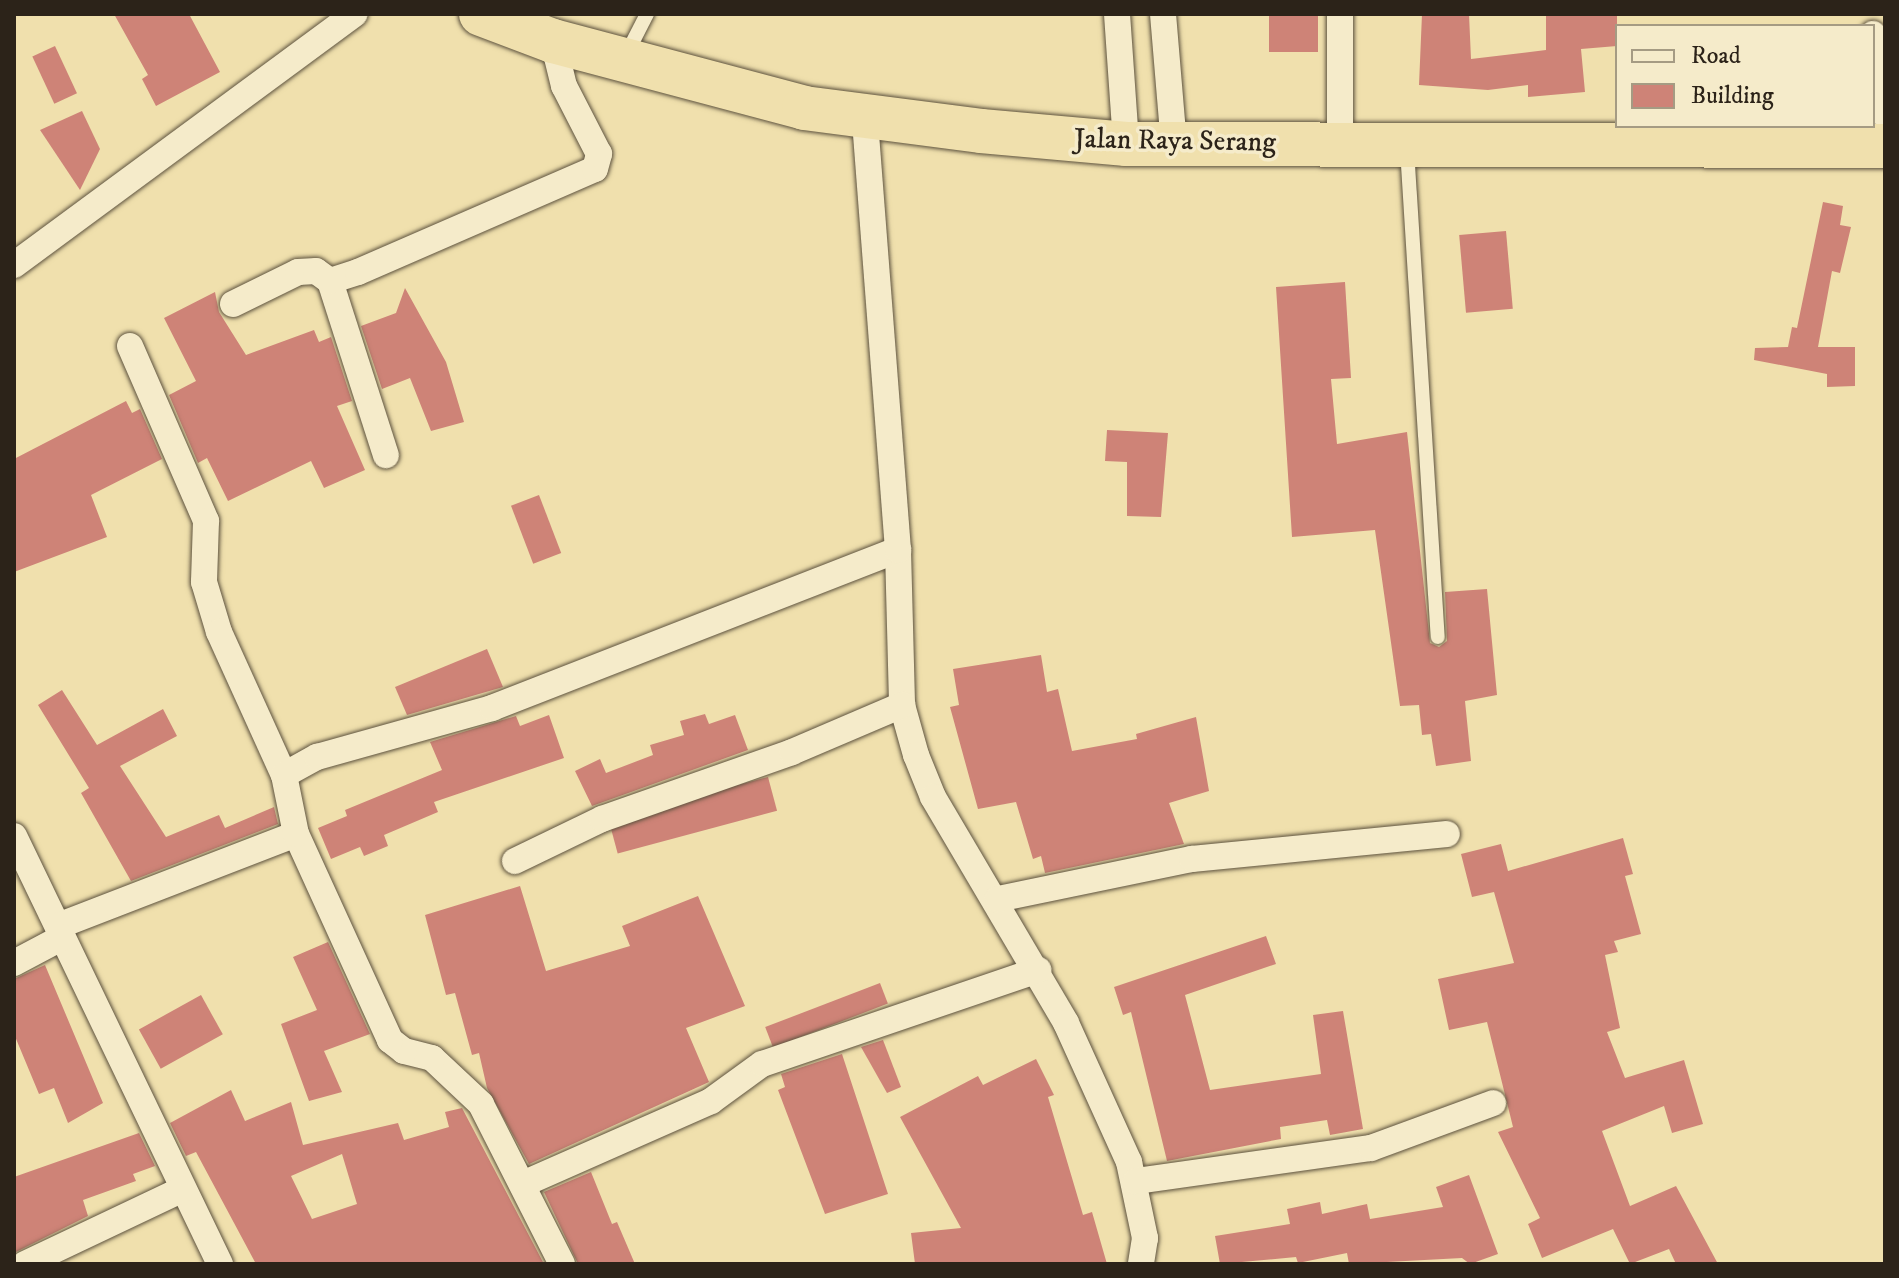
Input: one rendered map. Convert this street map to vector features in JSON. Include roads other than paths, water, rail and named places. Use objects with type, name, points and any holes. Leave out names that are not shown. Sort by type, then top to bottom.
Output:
[{"type":"highway","name":"Jalan Raya Serang","points":[[481,14],[553,41],[719,88],[865,119],[1126,144],[1885,146]]},
{"type":"street","points":[[14,265],[354,14]]},
{"type":"street","points":[[1117,14],[1126,144]]},
{"type":"street","points":[[1163,14],[1174,144]]},
{"type":"street","points":[[1340,14],[1340,143]]},
{"type":"street","points":[[330,281],[595,169],[599,154],[564,86],[553,41]]},
{"type":"street","points":[[1875,48],[1885,115]]},
{"type":"street","points":[[865,119],[898,550],[902,705],[933,797],[998,899],[1038,970],[1136,1181],[1145,1238],[1141,1264]]},
{"type":"street","points":[[233,304],[298,272],[316,271],[330,281],[386,455]]},
{"type":"street","points":[[130,346],[206,521],[204,582],[219,632],[284,775],[296,834],[390,1040],[455,1075],[481,1104],[562,1264]]},
{"type":"street","points":[[284,775],[317,757],[492,708],[898,550]]},
{"type":"street","points":[[515,861],[602,819],[792,752],[902,705]]},
{"type":"street","points":[[14,963],[61,932],[296,834]]},
{"type":"street","points":[[998,899],[1192,859],[1447,834]]},
{"type":"street","points":[[14,836],[220,1264]]},
{"type":"street","points":[[523,1184],[711,1101],[762,1064],[1038,970]]},
{"type":"street","points":[[1136,1181],[1371,1148],[1493,1103]]},
{"type":"street","points":[[25,1264],[183,1189]]},
{"type":"lane","points":[[624,59],[647,14]]},
{"type":"lane","points":[[1407,144],[1438,637]]}]
